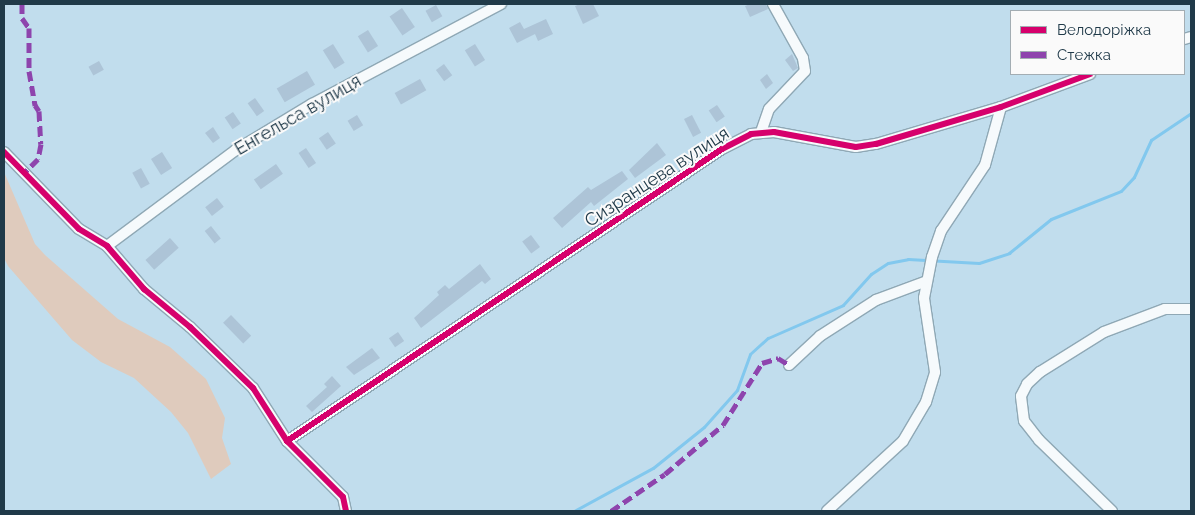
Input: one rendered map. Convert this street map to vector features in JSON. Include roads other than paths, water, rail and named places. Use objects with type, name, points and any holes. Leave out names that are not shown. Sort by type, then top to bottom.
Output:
[{"type":"street","name":"Енгельса вулиця","points":[[107,246],[236,150],[312,104],[501,4]]},
{"type":"street","points":[[761,132],[769,109],[805,71],[803,58],[773,4]]},
{"type":"street","name":"Сизранцева вулиця","points":[[287,441],[722,149],[761,132],[800,135],[856,146],[876,144],[1001,107],[1087,75]]},
{"type":"street","points":[[827,511],[903,441],[926,402],[934,372],[924,298],[932,257],[941,231],[985,164],[1001,107]]},
{"type":"street","points":[[4,152],[79,229],[107,246],[144,289],[190,327],[253,388],[287,441],[343,497],[346,511]]},
{"type":"street","points":[[789,365],[820,336],[886,294],[928,281]]},
{"type":"street","points":[[1112,511],[1038,440],[1024,421],[1020,406],[1021,396],[1027,384],[1040,372],[1104,332],[1165,309],[1191,309]]},
{"type":"waterway","points":[[574,511],[653,468],[704,427],[737,390],[750,354],[768,338],[843,305],[871,274],[888,263],[908,259],[979,263],[1009,253],[1051,219],[1121,191],[1134,177],[1151,140],[1191,113]]}]
